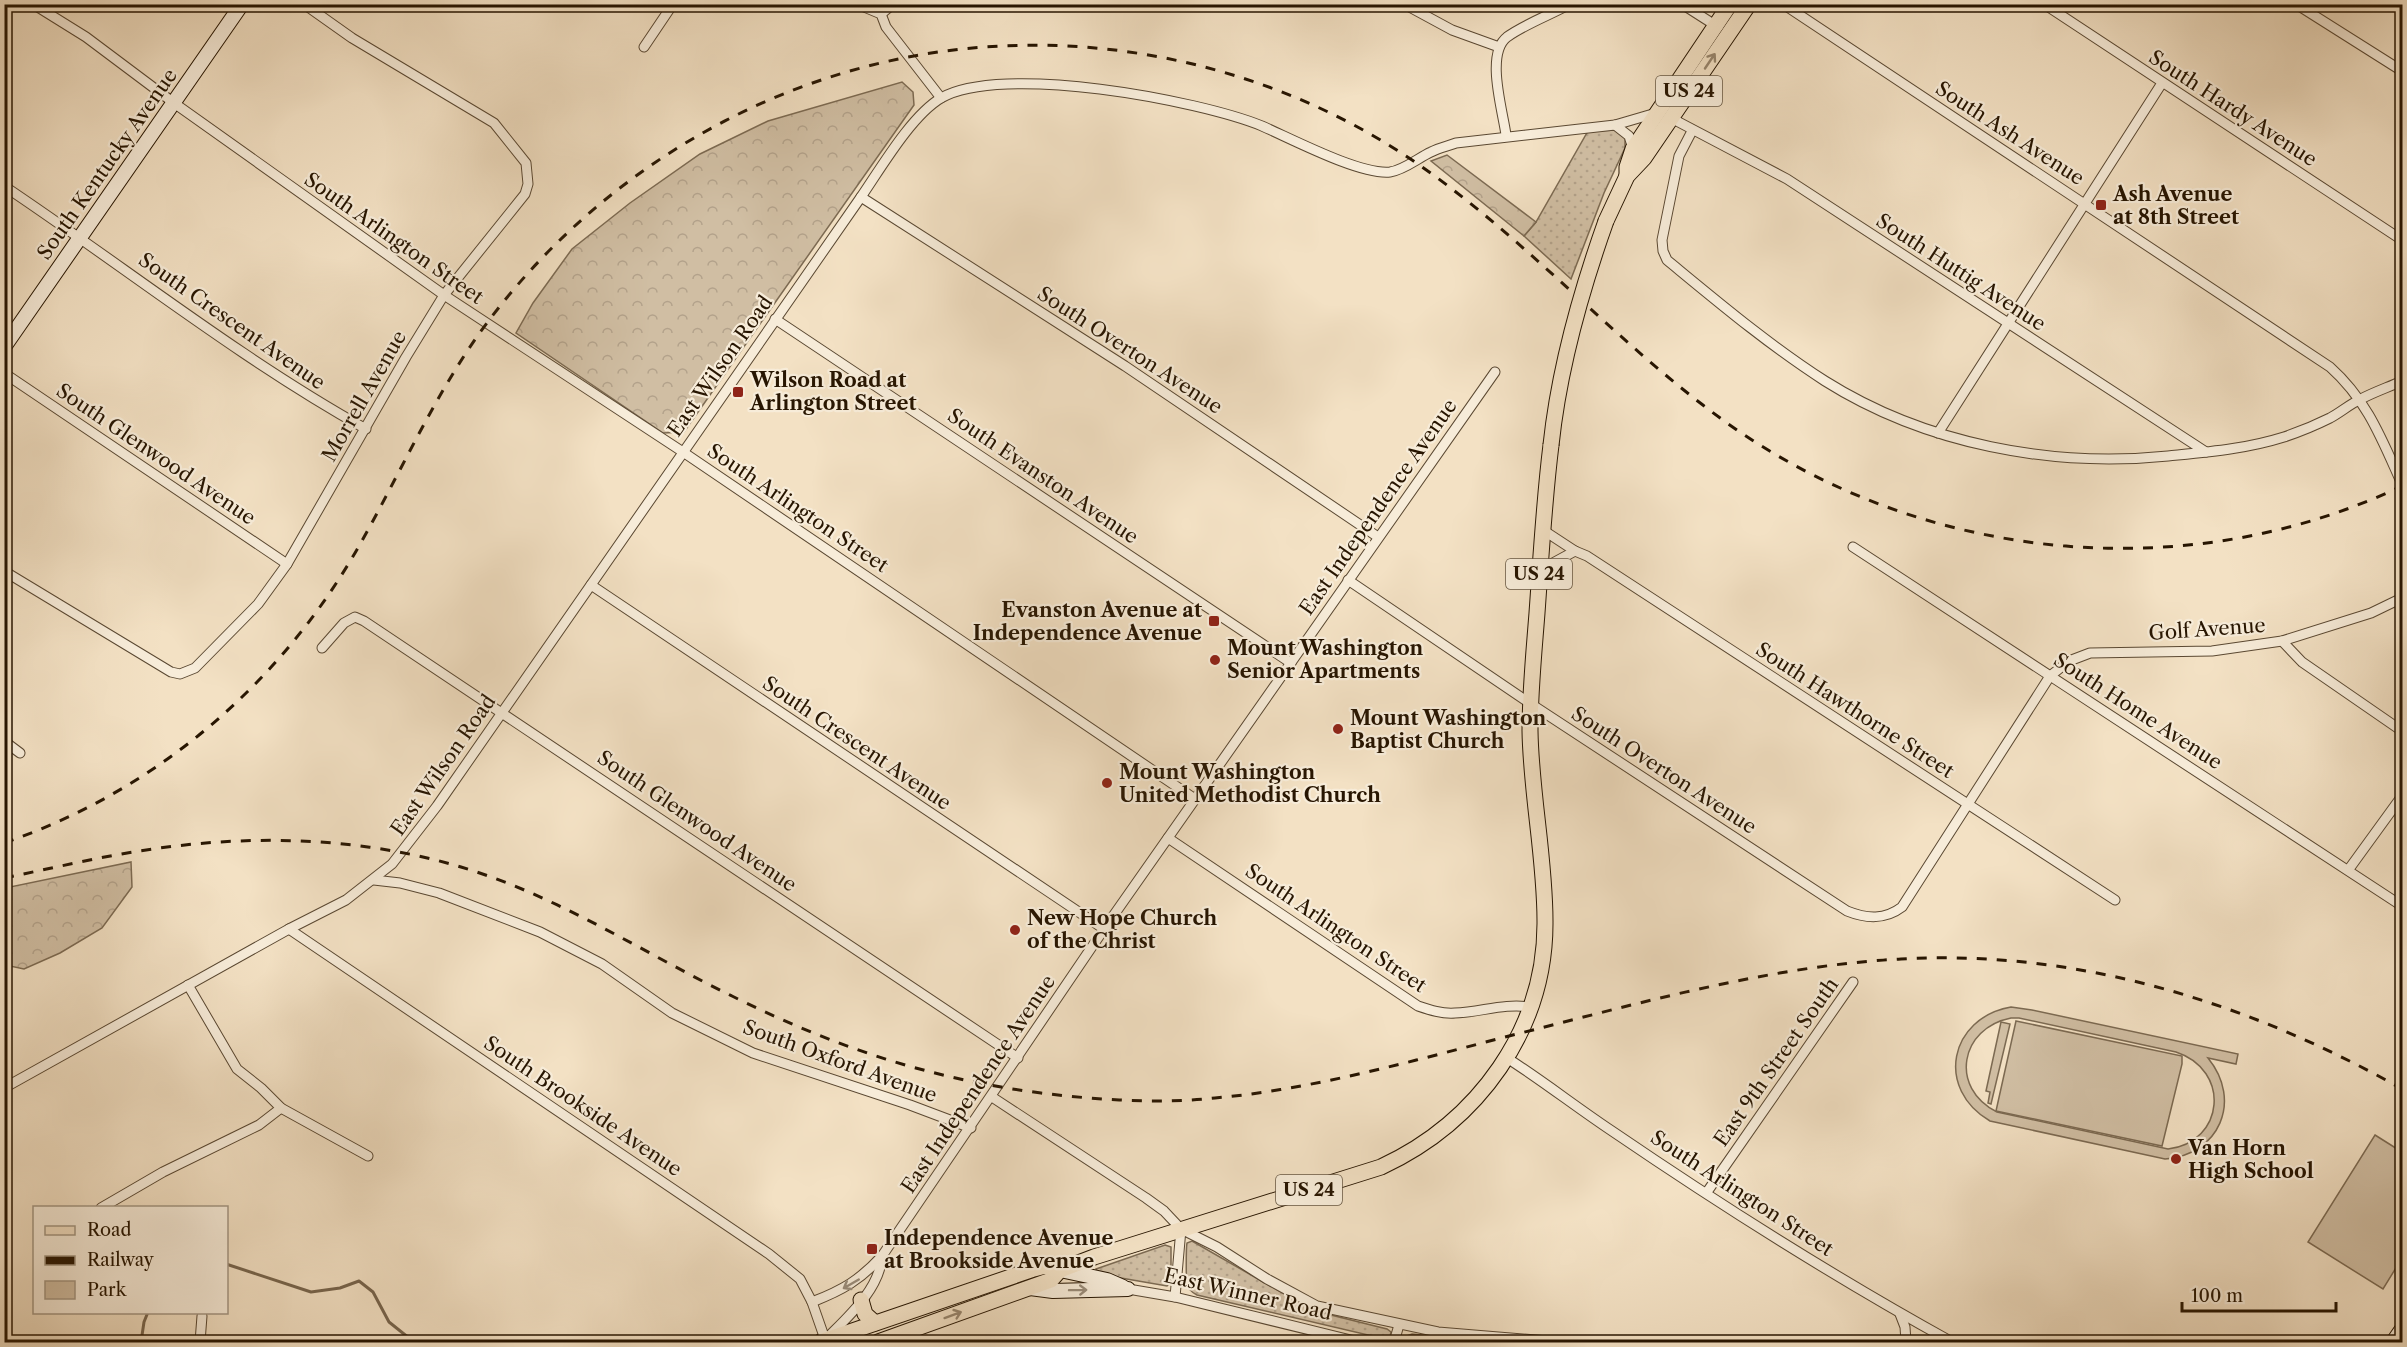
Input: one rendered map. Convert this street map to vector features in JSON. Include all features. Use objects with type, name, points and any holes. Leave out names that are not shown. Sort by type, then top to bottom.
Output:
[{"type":"main road","name":"US 24","points":[[1028,1288],[1051,1280],[1060,1269],[1181,1229],[1346,1179],[1399,1159],[1431,1139],[1459,1116],[1513,1061],[1531,1007],[1543,956],[1545,919],[1532,768],[1531,704],[1543,530],[1558,389],[1576,315],[1606,221],[1627,176],[1644,158],[1663,116],[1715,25],[1730,4]]},
{"type":"main road","name":"US 24","points":[[1627,176],[1627,167],[1633,149],[1663,116],[1729,34],[1749,4]]},
{"type":"main road","name":"East Winner Road","points":[[824,1342],[968,1290],[1045,1266],[1060,1269]]},
{"type":"main road","name":"East Winner Road","points":[[878,1342],[1028,1288]]},
{"type":"main road","points":[[968,1290],[975,1307]]},
{"type":"main road","points":[[861,1300],[866,1314],[875,1323]]},
{"type":"street","name":"South Arlington Street","points":[[33,4],[86,37],[174,103],[444,295],[683,452],[1195,799]]},
{"type":"street","name":"South Kentucky Avenue","points":[[4,346],[242,4]]},
{"type":"street","name":"Morrell Avenue","points":[[4,571],[171,672],[180,674],[195,668],[258,604],[287,564],[444,295],[515,209],[527,190],[526,163],[494,123],[352,38],[304,4]]},
{"type":"street","points":[[644,47],[673,4]]},
{"type":"street","points":[[857,4],[881,14],[886,27],[941,98]]},
{"type":"street","points":[[881,14],[893,4]]},
{"type":"street","points":[[1404,4],[1452,30],[1499,47]]},
{"type":"street","points":[[1506,135],[1496,67],[1499,47],[1506,38],[1569,4]]},
{"type":"street","points":[[1682,4],[1729,34]]},
{"type":"street","name":"South Ash Avenue","points":[[1783,4],[2330,367],[2361,399],[2403,484]]},
{"type":"street","name":"South Hardy Avenue","points":[[2044,4],[2403,240]]},
{"type":"street","points":[[2296,4],[2403,71]]},
{"type":"street","points":[[1938,433],[2162,83]]},
{"type":"street","name":"East Wilson Road","points":[[4,1088],[289,929],[346,900],[392,864],[412,840],[503,711],[861,197],[915,122],[927,108],[941,98],[961,89],[984,85],[1055,85],[1121,91],[1176,102],[1255,124],[1342,160],[1380,172],[1392,172],[1432,151],[1456,143],[1506,135],[1615,125],[1663,116]]},
{"type":"street","name":"South Huttig Avenue","points":[[1663,116],[1787,179],[2206,452]]},
{"type":"street","points":[[1615,125],[1629,136],[1633,149]]},
{"type":"street","points":[[1692,131],[1679,156],[1662,240],[1662,251],[1667,260],[1738,319],[1826,381],[1878,410],[1938,433],[2005,450],[2066,458],[2139,459],[2230,451],[2284,437],[2331,418],[2361,399],[2403,381]]},
{"type":"street","name":"South Crescent Avenue","points":[[4,186],[80,237],[261,367],[366,429]]},
{"type":"street","name":"South Overton Avenue","points":[[861,197],[1125,366],[1378,537]]},
{"type":"street","name":"South Evanston Avenue","points":[[775,319],[1291,663]]},
{"type":"street","name":"East Independence Avenue","points":[[812,1302],[832,1295],[863,1277],[882,1256],[1104,929],[1495,372]]},
{"type":"street","name":"South Glenwood Avenue","points":[[4,374],[287,564]]},
{"type":"street","name":"South Hawthorne Street","points":[[1543,530],[1597,562],[2115,900]]},
{"type":"street","name":"South Home Avenue","points":[[1853,547],[2403,906]]},
{"type":"street","points":[[1540,570],[1575,551]]},
{"type":"street","name":"South Overton Avenue","points":[[1348,580],[1531,704],[1859,916],[1892,915],[1902,907],[1968,805]]},
{"type":"street","name":"South Crescent Avenue","points":[[591,585],[1104,929]]},
{"type":"street","name":"Golf Avenue","points":[[2050,676],[2069,661],[2090,653],[2212,651],[2282,641],[2371,613],[2403,598]]},
{"type":"street","name":"South Glenwood Avenue","points":[[322,648],[344,623],[355,617],[364,621],[503,711],[1018,1058]]},
{"type":"street","points":[[2282,641],[2302,662],[2403,731]]},
{"type":"street","points":[[1968,805],[2050,676]]},
{"type":"street","points":[[4,741],[20,753]]},
{"type":"street","points":[[2349,869],[2403,796]]},
{"type":"street","name":"South Arlington Street","points":[[1168,838],[1418,1006],[1436,1012],[1455,1013],[1513,1004],[1531,1007]]},
{"type":"street","name":"South Oxford Avenue","points":[[374,880],[399,883],[439,893],[540,932],[602,964],[672,1013],[753,1053],[910,1105],[971,1128]]},
{"type":"street","name":"South Brookside Avenue","points":[[289,929],[769,1254],[800,1279],[812,1302],[824,1342]]},
{"type":"street","name":"East 9th Street South","points":[[1707,1192],[1853,982]]},
{"type":"street","points":[[188,985],[237,1069],[281,1108],[368,1156]]},
{"type":"street","name":"South Arlington Street","points":[[1513,1061],[1612,1131],[1707,1192],[1900,1314],[1952,1342]]},
{"type":"street","points":[[992,1097],[1146,1198],[1164,1211],[1181,1229],[1217,1247],[1267,1279],[1317,1306],[1438,1332],[1560,1342]]},
{"type":"street","points":[[104,1206],[163,1172],[259,1125],[281,1108]]},
{"type":"street","points":[[1176,1297],[1181,1229]]},
{"type":"street","name":"East Independence Avenue","points":[[824,1342],[851,1314],[879,1277],[882,1256]]},
{"type":"street","name":"East Winner Road","points":[[1060,1269],[1107,1280],[1128,1288],[1176,1297],[1359,1342]]},
{"type":"street","name":"East Winner Road","points":[[1028,1288],[1053,1291],[1128,1288]]},
{"type":"street","points":[[1900,1314],[1905,1327],[1906,1342]]},
{"type":"street","points":[[200,1342],[202,1316]]},
{"type":"street","points":[[1394,1342],[1399,1325]]},
{"type":"street","points":[[2393,1342],[2403,1329]]},
{"type":"green space","points":[[902,82],[913,92],[914,105],[684,432],[663,433],[516,333],[533,303],[572,249],[630,203],[700,154],[768,121]]},
{"type":"green space","points":[[1619,130],[1625,137],[1625,148],[1604,193],[1571,279],[1524,236],[1536,222],[1588,131]]},
{"type":"green space","points":[[1447,155],[1536,222],[1524,236],[1431,161]]},
{"type":"green space","points":[[131,862],[132,887],[102,928],[60,953],[24,969],[5,965],[5,888]]},
{"type":"green space","points":[[2011,1007],[2032,1010],[2238,1054],[2236,1064],[2208,1058],[2224,1091],[2224,1108],[2220,1123],[2212,1137],[2199,1148],[2184,1155],[2165,1159],[1990,1121],[1973,1107],[1961,1091],[1956,1074],[1957,1056],[1963,1039],[1974,1025],[1990,1014]],"holes":[[[2011,1018],[2176,1052],[2194,1061],[2206,1074],[2213,1089],[2214,1105],[2210,1120],[2201,1133],[2187,1144],[2168,1149],[1997,1112],[1982,1101],[1972,1089],[1967,1074],[1967,1060],[1972,1046],[1981,1034],[1994,1024]]]},
{"type":"green space","points":[[2016,1021],[2182,1056],[2162,1146],[1996,1111]]},
{"type":"green space","points":[[2001,1022],[2010,1024],[1991,1104],[1988,1103],[1990,1092],[1986,1091]]},
{"type":"green space","points":[[2375,1135],[2402,1152],[2402,1258],[2383,1289],[2308,1242]]},
{"type":"green space","points":[[1192,1241],[1298,1302],[1323,1313],[1387,1329],[1391,1332],[1390,1337],[1385,1339],[1197,1295],[1190,1290],[1187,1282],[1187,1243]]},
{"type":"green space","points":[[1165,1245],[1171,1247],[1171,1282],[1167,1286],[1098,1274],[1096,1269]]},
{"type":"green space","points":[[1412,1334],[1491,1342],[1405,1342],[1404,1337]]},
{"type":"waterway","points":[[228,1265],[311,1292],[340,1288],[359,1281],[373,1292],[389,1322],[414,1342]]},
{"type":"waterway","points":[[141,1342],[147,1314]]},
{"type":"railway","points":[[4,843],[59,821],[111,795],[160,764],[206,730],[249,691],[288,648],[323,602],[355,553],[443,390],[476,338],[525,277],[580,222],[640,173],[706,131],[775,97],[849,71],[925,54],[1003,46],[1057,46],[1111,50],[1165,58],[1218,71],[1270,87],[1320,108],[1369,133],[1415,162],[1456,192],[1496,224],[1648,360],[1727,423],[1803,470],[1884,506],[1969,531],[2056,545],[2144,548],[2232,539],[2319,519],[2402,486]]},
{"type":"railway","points":[[4,878],[122,854],[220,842],[261,840],[342,844],[422,857],[461,867],[532,893],[732,996],[844,1045],[960,1079],[1000,1087],[1084,1098],[1193,1100],[1252,1094],[1363,1073],[1654,999],[1752,978],[1851,963],[1901,959],[1967,958],[2033,963],[2097,973],[2161,988],[2223,1007],[2284,1031],[2344,1058],[2402,1089]]},
{"type":"place","name":"Ash Avenue at 8th Street","points":[[2101,205]]},
{"type":"place","name":"Wilson Road at Arlington Street","points":[[738,392]]},
{"type":"place","name":"Evanston Avenue at Independence Avenue","points":[[1214,621]]},
{"type":"place","name":"Mount Washington Senior Apartments","points":[[1215,660]]},
{"type":"place","name":"Mount Washington Baptist Church","points":[[1338,729]]},
{"type":"place","name":"Mount Washington United Methodist Church","points":[[1107,783]]},
{"type":"place","name":"New Hope Church of the Christ","points":[[1015,930]]},
{"type":"place","name":"Van Horn High School","points":[[2176,1159]]},
{"type":"place","name":"Independence Avenue at Brookside Avenue","points":[[872,1249]]}]
